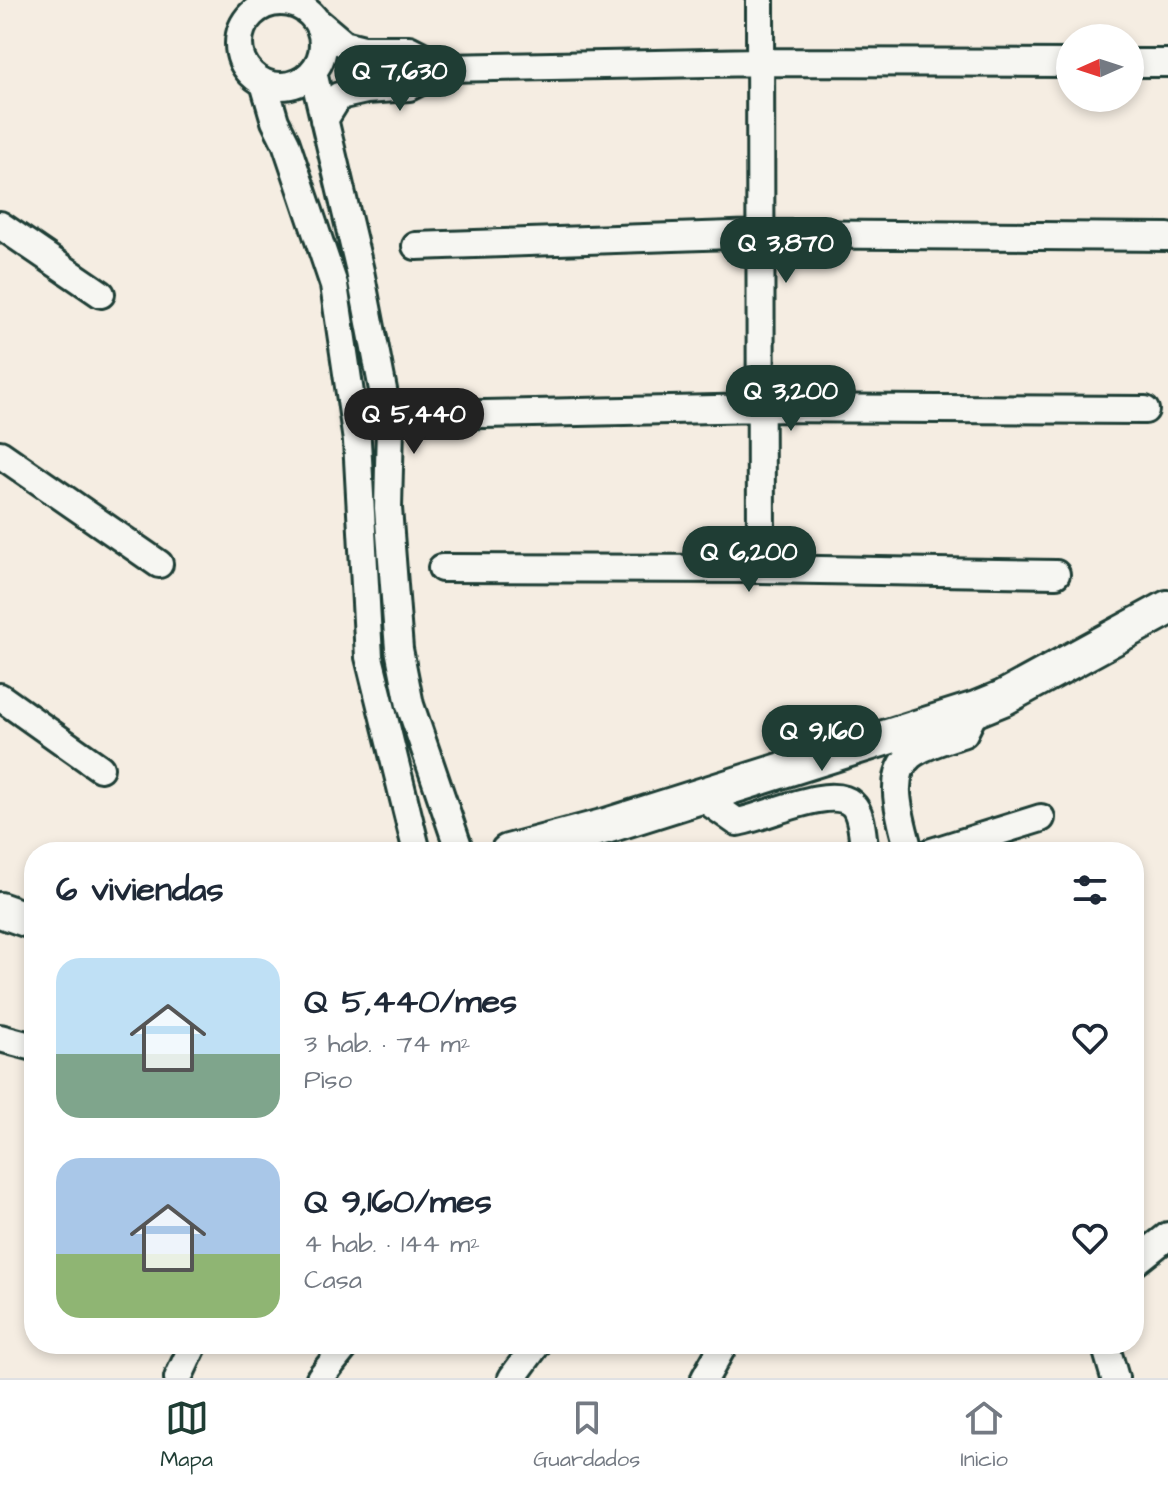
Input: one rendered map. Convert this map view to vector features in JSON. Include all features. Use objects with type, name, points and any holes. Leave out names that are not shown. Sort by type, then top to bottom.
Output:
[{"type":"main road","points":[[546,842],[606,826],[976,709],[1003,698],[1168,608]]},
{"type":"main road","points":[[0,910],[24,918]]},
{"type":"street","points":[[760,0],[761,569]]},
{"type":"street","points":[[310,11],[324,48],[313,72],[290,85],[277,86],[264,83],[248,70],[239,50],[241,29],[253,6],[275,1],[299,5],[310,11],[344,44],[364,49],[409,49],[446,68]]},
{"type":"street","points":[[324,120],[339,96],[366,90],[409,87],[446,68],[760,62],[1056,63]]},
{"type":"street","points":[[1144,63],[1168,63]]},
{"type":"street","points":[[313,72],[360,271],[390,426],[388,508],[399,649],[410,705],[457,842]]},
{"type":"street","points":[[264,83],[334,285],[357,441],[369,657],[415,842]]},
{"type":"street","points":[[0,225],[101,294]]},
{"type":"street","points":[[416,246],[761,234],[1168,237]]},
{"type":"street","points":[[437,415],[761,408],[1145,410]]},
{"type":"street","points":[[0,454],[159,564]]},
{"type":"street","points":[[442,568],[1056,574]]},
{"type":"street","points":[[0,697],[100,768]]},
{"type":"street","points":[[907,842],[897,790],[900,769],[910,755],[964,733],[976,709]]},
{"type":"street","points":[[700,796],[737,822],[756,819],[813,799],[836,796],[852,804],[859,818],[863,842]]},
{"type":"street","points":[[964,842],[1041,818]]},
{"type":"street","points":[[0,1038],[24,1044]]},
{"type":"street","points":[[1144,1255],[1168,1236]]},
{"type":"street","points":[[178,1378],[189,1354]]},
{"type":"street","points":[[320,1378],[339,1354]]},
{"type":"street","points":[[512,1378],[530,1354]]},
{"type":"street","points":[[705,1378],[718,1354]]},
{"type":"street","points":[[1108,1354],[1115,1378]]}]
